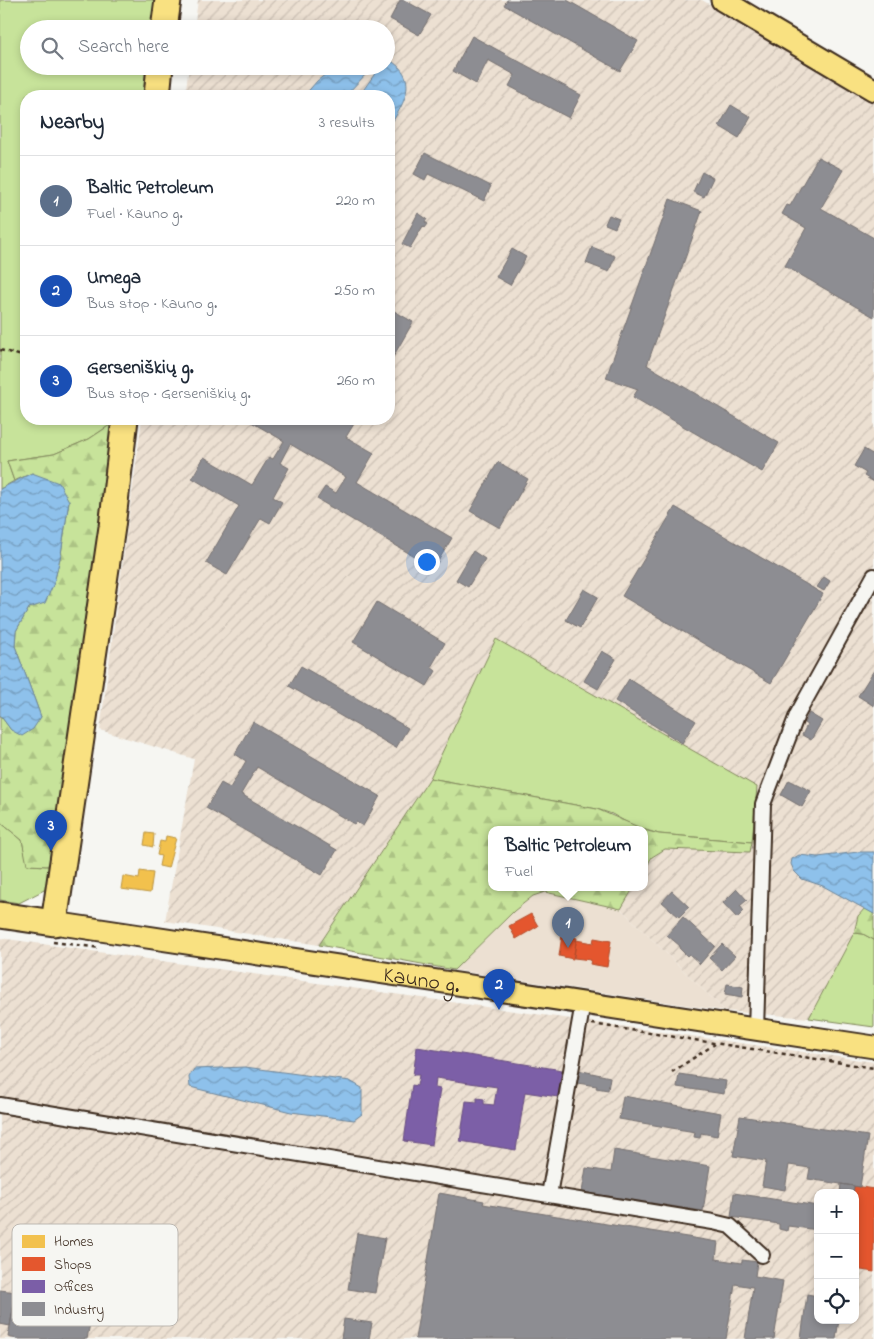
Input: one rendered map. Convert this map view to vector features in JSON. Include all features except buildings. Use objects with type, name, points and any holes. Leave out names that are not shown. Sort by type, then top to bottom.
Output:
[{"type":"highway","points":[[165,20],[168,0]]},
{"type":"highway","points":[[158,90],[159,75]]},
{"type":"highway","points":[[54,923],[112,527],[123,425]]},
{"type":"highway","name":"Kauno g.","points":[[0,914],[54,923]]},
{"type":"main road","points":[[722,0],[874,90]]},
{"type":"main road","name":"Kauno g.","points":[[54,923],[582,1013],[756,1030],[874,1047]]},
{"type":"street","points":[[756,1030],[763,804],[797,715],[874,576]]},
{"type":"street","points":[[548,1195],[582,1013]]},
{"type":"street","points":[[0,1105],[730,1226],[762,1255]]},
{"type":"path","points":[[0,350],[20,355]]},
{"type":"path","points":[[582,1013],[716,1043],[874,1068]]},
{"type":"path","points":[[672,1072],[716,1043]]},
{"type":"shaded area","points":[[198,0],[702,0],[874,99],[874,852],[818,857],[800,855],[802,879],[823,886],[865,908],[858,916],[854,933],[809,1018],[725,1011],[621,909],[632,891],[648,891],[648,864],[652,857],[665,849],[750,852],[756,787],[496,639],[430,778],[319,945],[165,921],[194,759],[100,730],[141,425],[395,425],[395,90],[186,90],[188,75],[395,75],[395,20],[195,20]]},
{"type":"shaded area","points":[[545,892],[621,909],[725,1011],[454,970],[514,911],[533,896]]},
{"type":"shaded area","points":[[0,938],[874,1062],[874,1339],[0,1339]]},
{"type":"green space","points":[[0,0],[158,0],[156,20],[20,20],[20,75],[151,75],[149,90],[20,90],[20,425],[110,425],[89,439],[54,454],[7,461],[14,481],[0,489]]},
{"type":"green space","points":[[113,425],[65,797],[54,824],[49,866],[27,865],[22,840],[0,822],[0,715],[11,730],[41,717],[15,646],[16,631],[29,608],[54,583],[61,554],[69,501],[32,473],[14,481],[7,461],[54,454],[89,439]]},
{"type":"green space","points":[[496,639],[757,787],[752,842],[659,834],[648,831],[648,826],[633,826],[612,814],[597,809],[430,778]]},
{"type":"green space","points":[[430,778],[597,809],[636,826],[488,826],[488,891],[632,891],[621,909],[545,892],[533,896],[514,911],[454,970],[319,945]]},
{"type":"green space","points":[[0,822],[22,840],[28,865],[49,866],[46,889],[19,903],[0,900]]},
{"type":"green space","points":[[648,831],[659,834],[752,842],[750,852],[665,849],[652,857],[648,864]]},
{"type":"green space","points":[[865,908],[874,914],[874,940],[863,934],[854,933],[858,916]]},
{"type":"green space","points":[[854,933],[863,934],[874,940],[874,1027],[809,1018]]},
{"type":"water","points":[[395,64],[407,81],[404,99],[395,117],[395,90],[363,90],[374,75],[395,75]]},
{"type":"water","points":[[325,75],[365,75],[351,90],[309,90]]},
{"type":"water","points":[[32,473],[59,483],[69,501],[61,554],[54,583],[45,603],[29,608],[16,631],[15,646],[41,717],[33,729],[22,736],[11,730],[0,715],[0,489]]},
{"type":"water","points":[[874,852],[874,914],[823,886],[802,879],[794,871],[791,864],[792,859],[799,855],[818,857]]},
{"type":"water","points":[[245,1067],[350,1081],[362,1088],[362,1114],[354,1120],[291,1112],[190,1087],[189,1077],[194,1069]]},
{"type":"place","name":"Gerseniškių g.","points":[[51,851]]},
{"type":"place","name":"Baltic Petroleum","points":[[568,948]]},
{"type":"place","name":"Umega","points":[[499,1010]]}]
